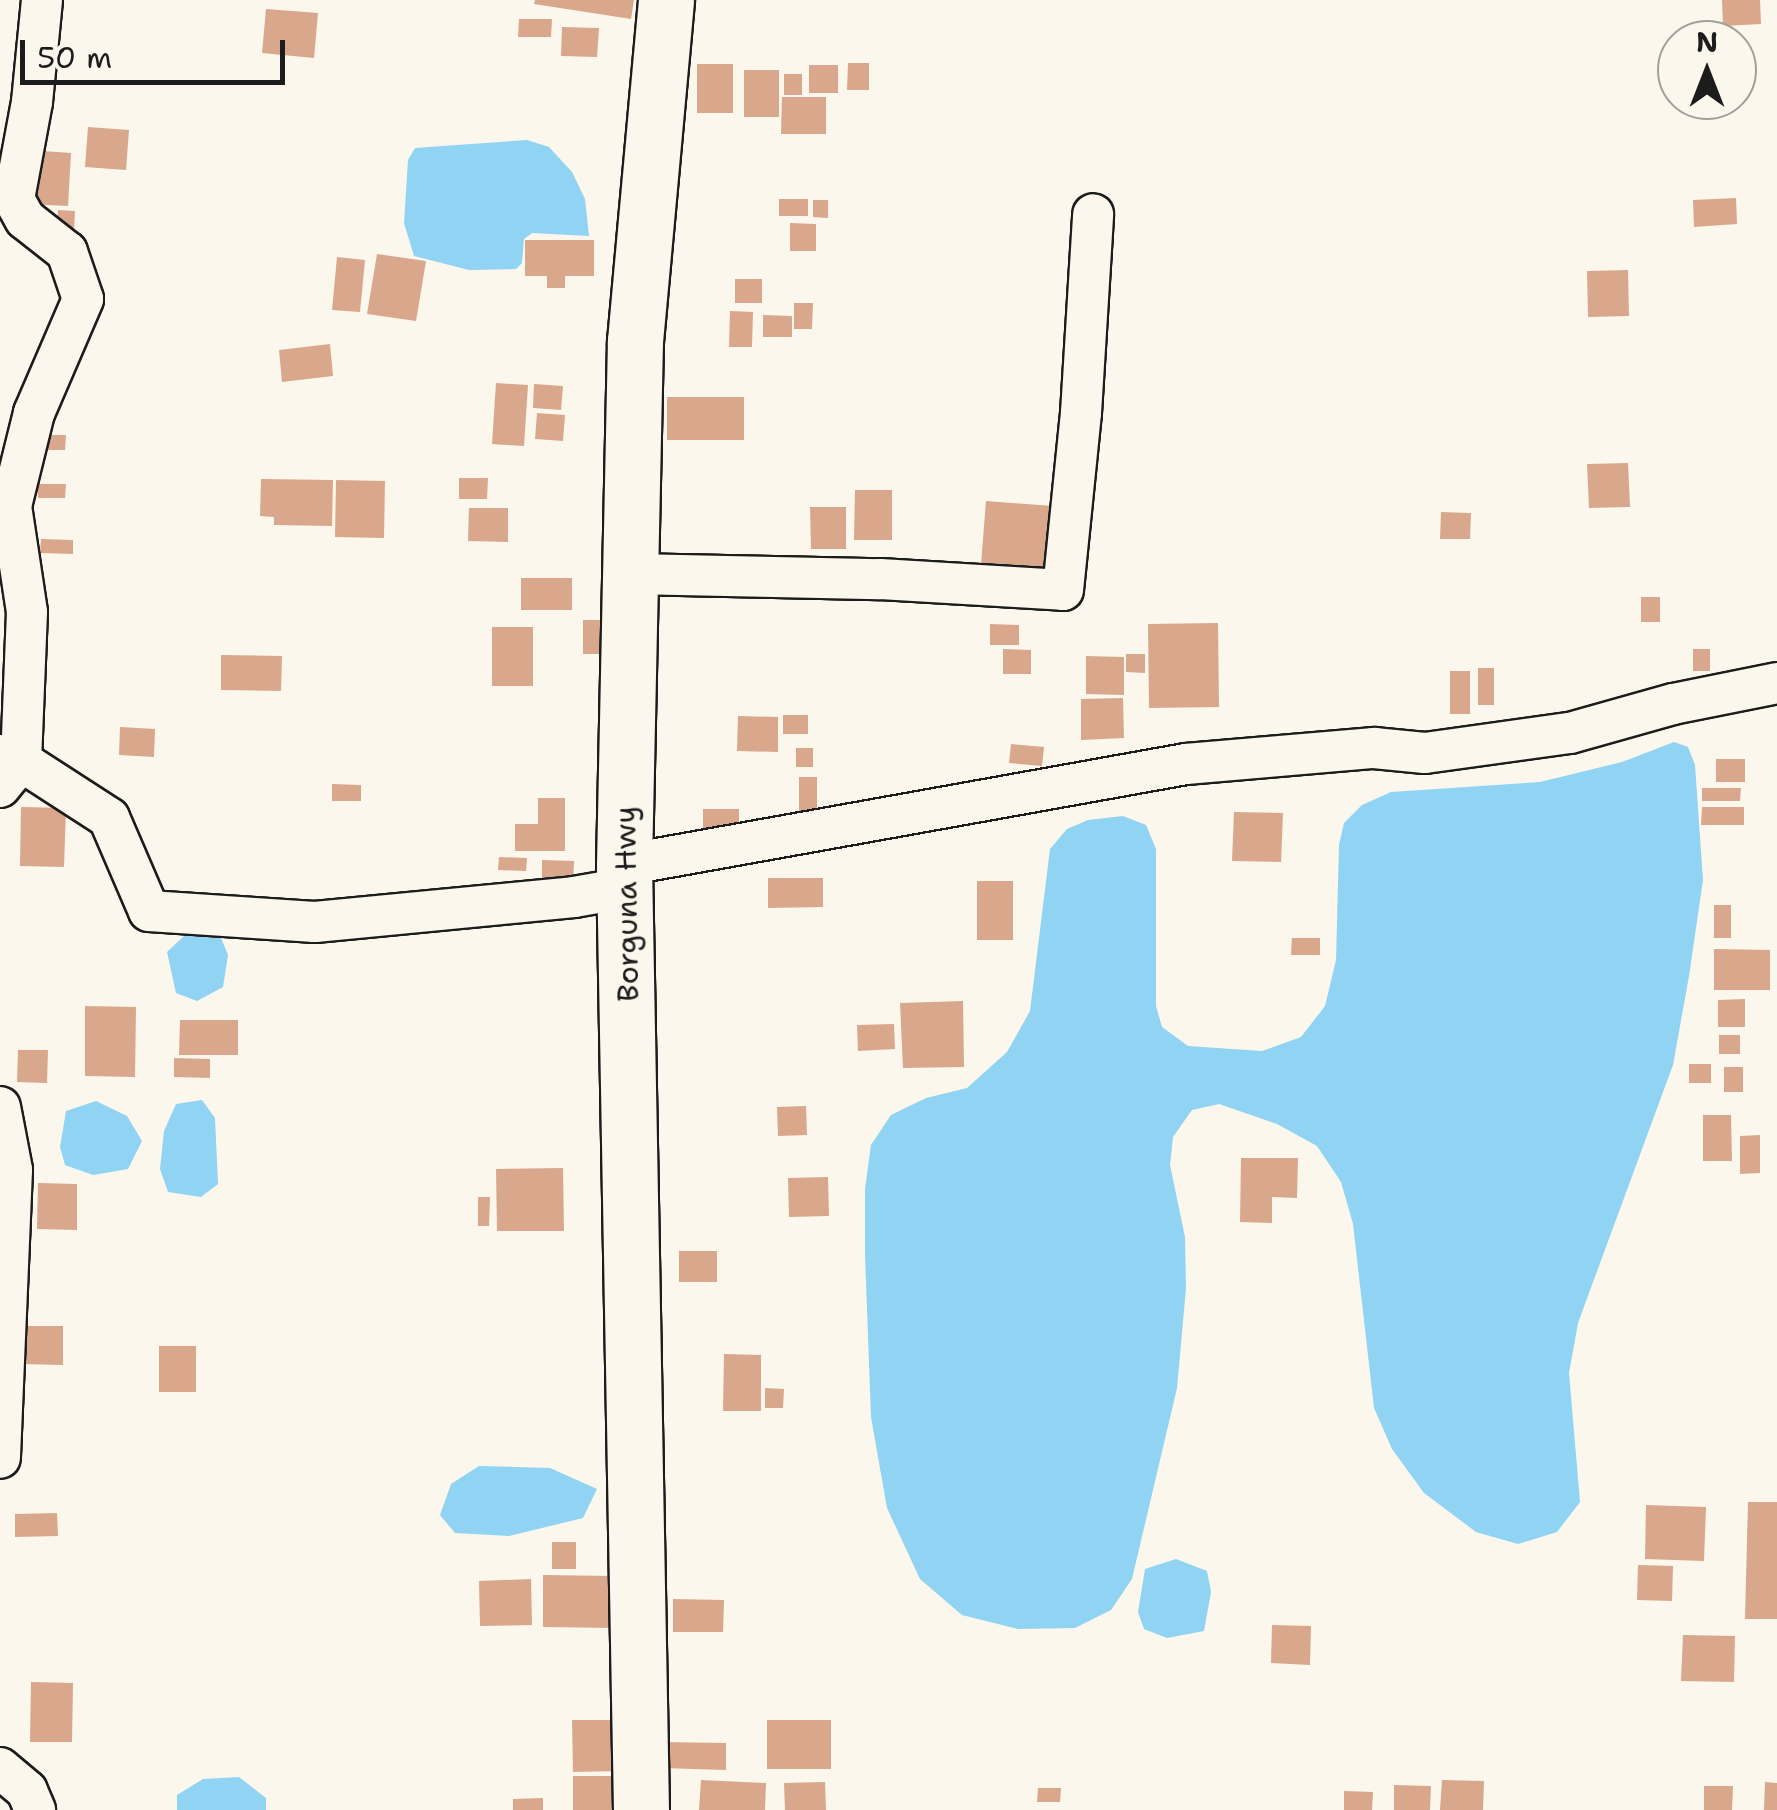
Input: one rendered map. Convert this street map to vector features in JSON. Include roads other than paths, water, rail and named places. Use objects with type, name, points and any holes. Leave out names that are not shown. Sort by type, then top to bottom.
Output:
[{"type":"street","points":[[42,0],[32,102],[14,198],[25,218],[67,252],[83,298],[34,413],[11,506],[27,612],[7,768],[110,818],[150,911],[315,922],[574,897],[625,876],[1186,764],[1374,748],[1425,753],[1532,738],[1777,684]]},
{"type":"street","name":"Borguna Hwy","points":[[641,1810],[625,876],[635,341],[666,0]]},
{"type":"street","points":[[632,574],[880,579],[1063,590],[1093,214]]},
{"type":"street","points":[[0,1107],[12,1170],[0,1458]]},
{"type":"street","points":[[0,1768],[27,1791],[35,1810]]},
{"type":"water","points":[[527,140],[549,147],[572,172],[585,199],[589,236],[532,233],[524,239],[522,263],[516,269],[469,270],[414,256],[404,223],[408,160],[415,148]]},
{"type":"water","points":[[1674,742],[1688,747],[1695,765],[1703,880],[1689,976],[1673,1065],[1578,1323],[1569,1373],[1580,1502],[1557,1532],[1518,1544],[1476,1532],[1424,1493],[1392,1449],[1374,1408],[1353,1224],[1341,1182],[1317,1146],[1277,1124],[1219,1104],[1192,1110],[1173,1137],[1170,1165],[1185,1237],[1186,1288],[1177,1388],[1132,1579],[1111,1610],[1075,1628],[1018,1629],[962,1615],[920,1579],[887,1508],[871,1417],[865,1189],[871,1145],[891,1115],[926,1098],[967,1088],[1007,1052],[1030,1011],[1050,849],[1067,829],[1088,820],[1123,816],[1146,825],[1156,849],[1156,1006],[1162,1027],[1188,1046],[1262,1051],[1301,1037],[1325,1006],[1336,960],[1339,845],[1344,823],[1362,805],[1391,792],[1540,782],[1622,762]]},
{"type":"water","points":[[219,933],[228,955],[223,987],[197,1001],[176,993],[167,952],[184,936]]},
{"type":"water","points":[[202,1100],[215,1118],[218,1184],[201,1197],[168,1192],[160,1169],[164,1131],[176,1104]]},
{"type":"water","points":[[96,1101],[127,1116],[142,1141],[128,1169],[93,1175],[65,1165],[60,1147],[66,1111]]},
{"type":"water","points":[[479,1466],[550,1468],[597,1489],[583,1518],[509,1536],[455,1533],[440,1515],[451,1484]]},
{"type":"water","points":[[1176,1559],[1207,1571],[1211,1592],[1204,1631],[1167,1638],[1144,1629],[1138,1612],[1145,1569]]},
{"type":"water","points":[[239,1777],[266,1798],[266,1810],[177,1810],[177,1795],[203,1779]]}]
